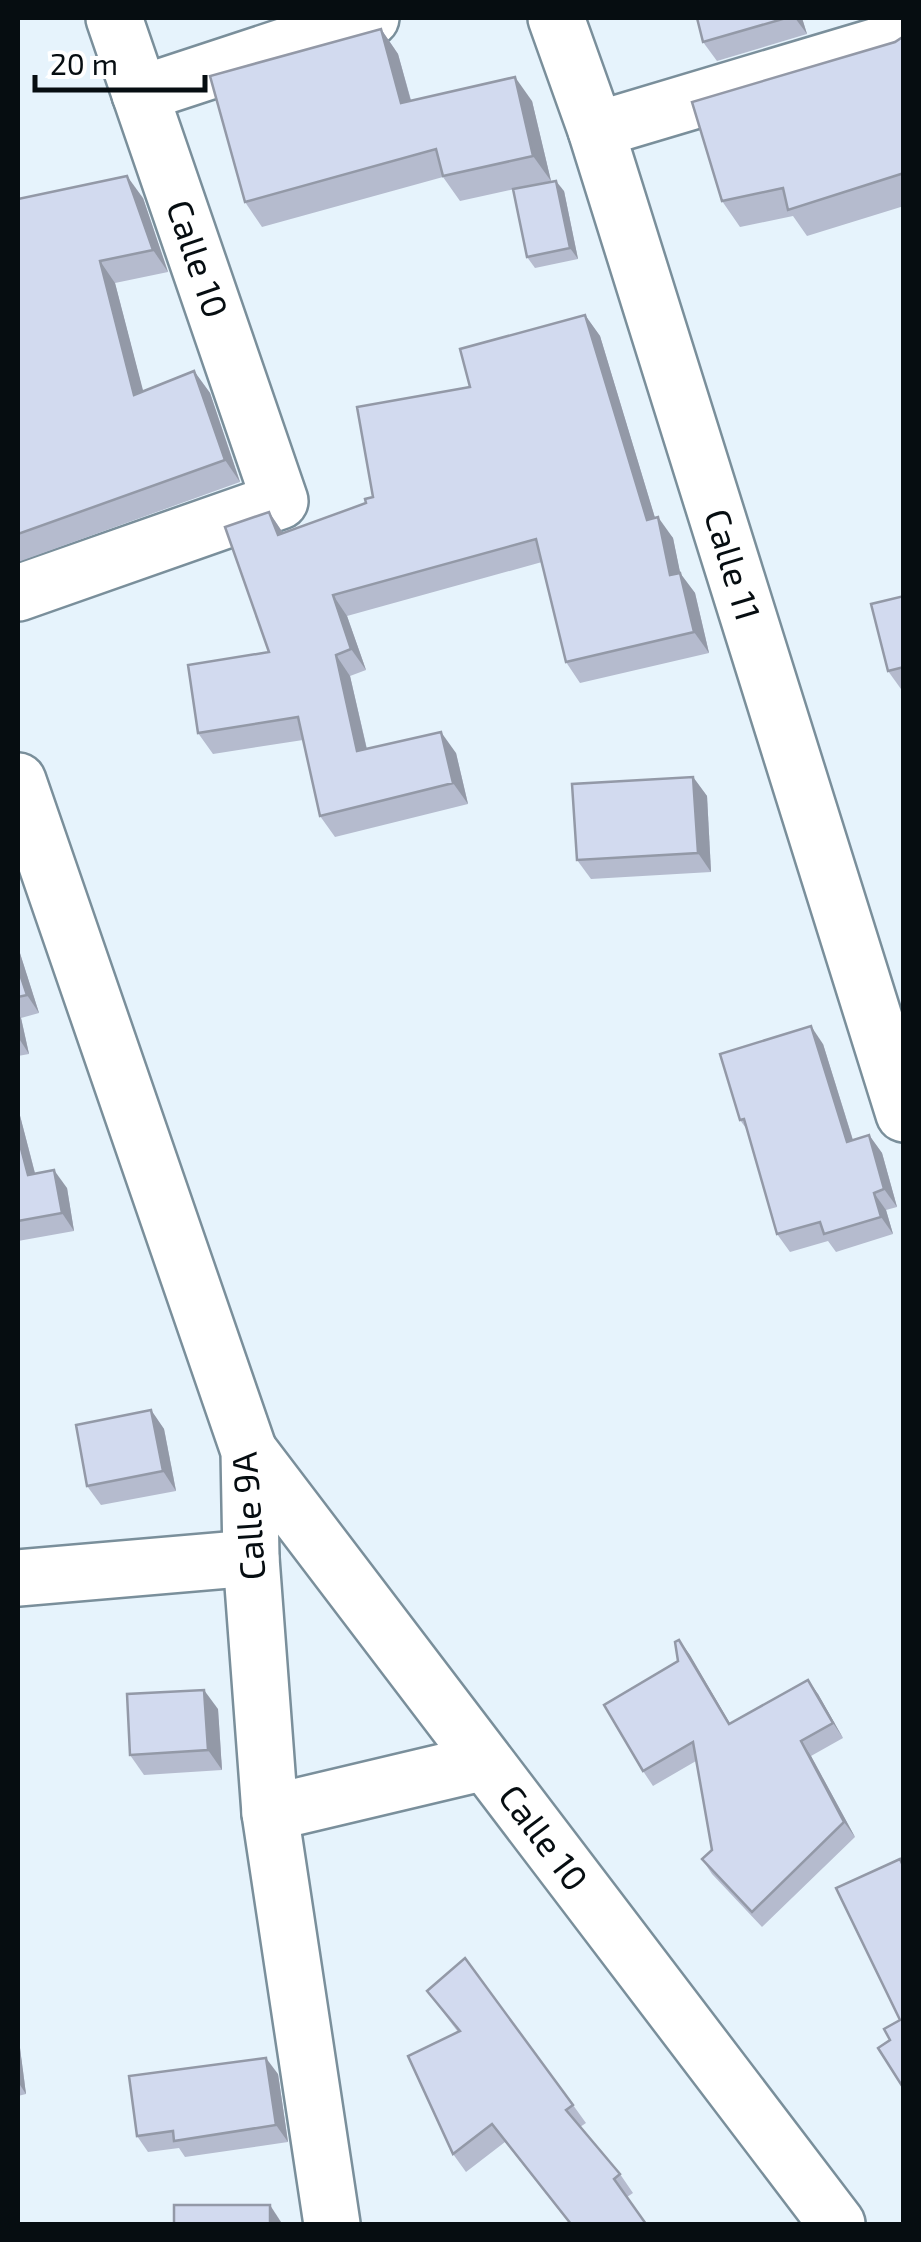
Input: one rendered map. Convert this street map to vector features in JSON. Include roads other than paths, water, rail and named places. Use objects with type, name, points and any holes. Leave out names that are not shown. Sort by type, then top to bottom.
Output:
[{"type":"street","name":"Calle 10","points":[[18,593],[280,501],[114,18]]},
{"type":"street","points":[[140,94],[371,18]]},
{"type":"street","name":"Calle 11","points":[[556,18],[596,130],[904,1114]]},
{"type":"street","points":[[596,130],[904,38]]},
{"type":"street","name":"Calle 9A","points":[[18,781],[249,1451],[251,1558],[270,1814],[332,2224]]},
{"type":"street","name":"Calle 10","points":[[249,1451],[836,2224]]},
{"type":"street","points":[[18,1578],[251,1558]]},
{"type":"street","points":[[270,1814],[485,1762]]}]
